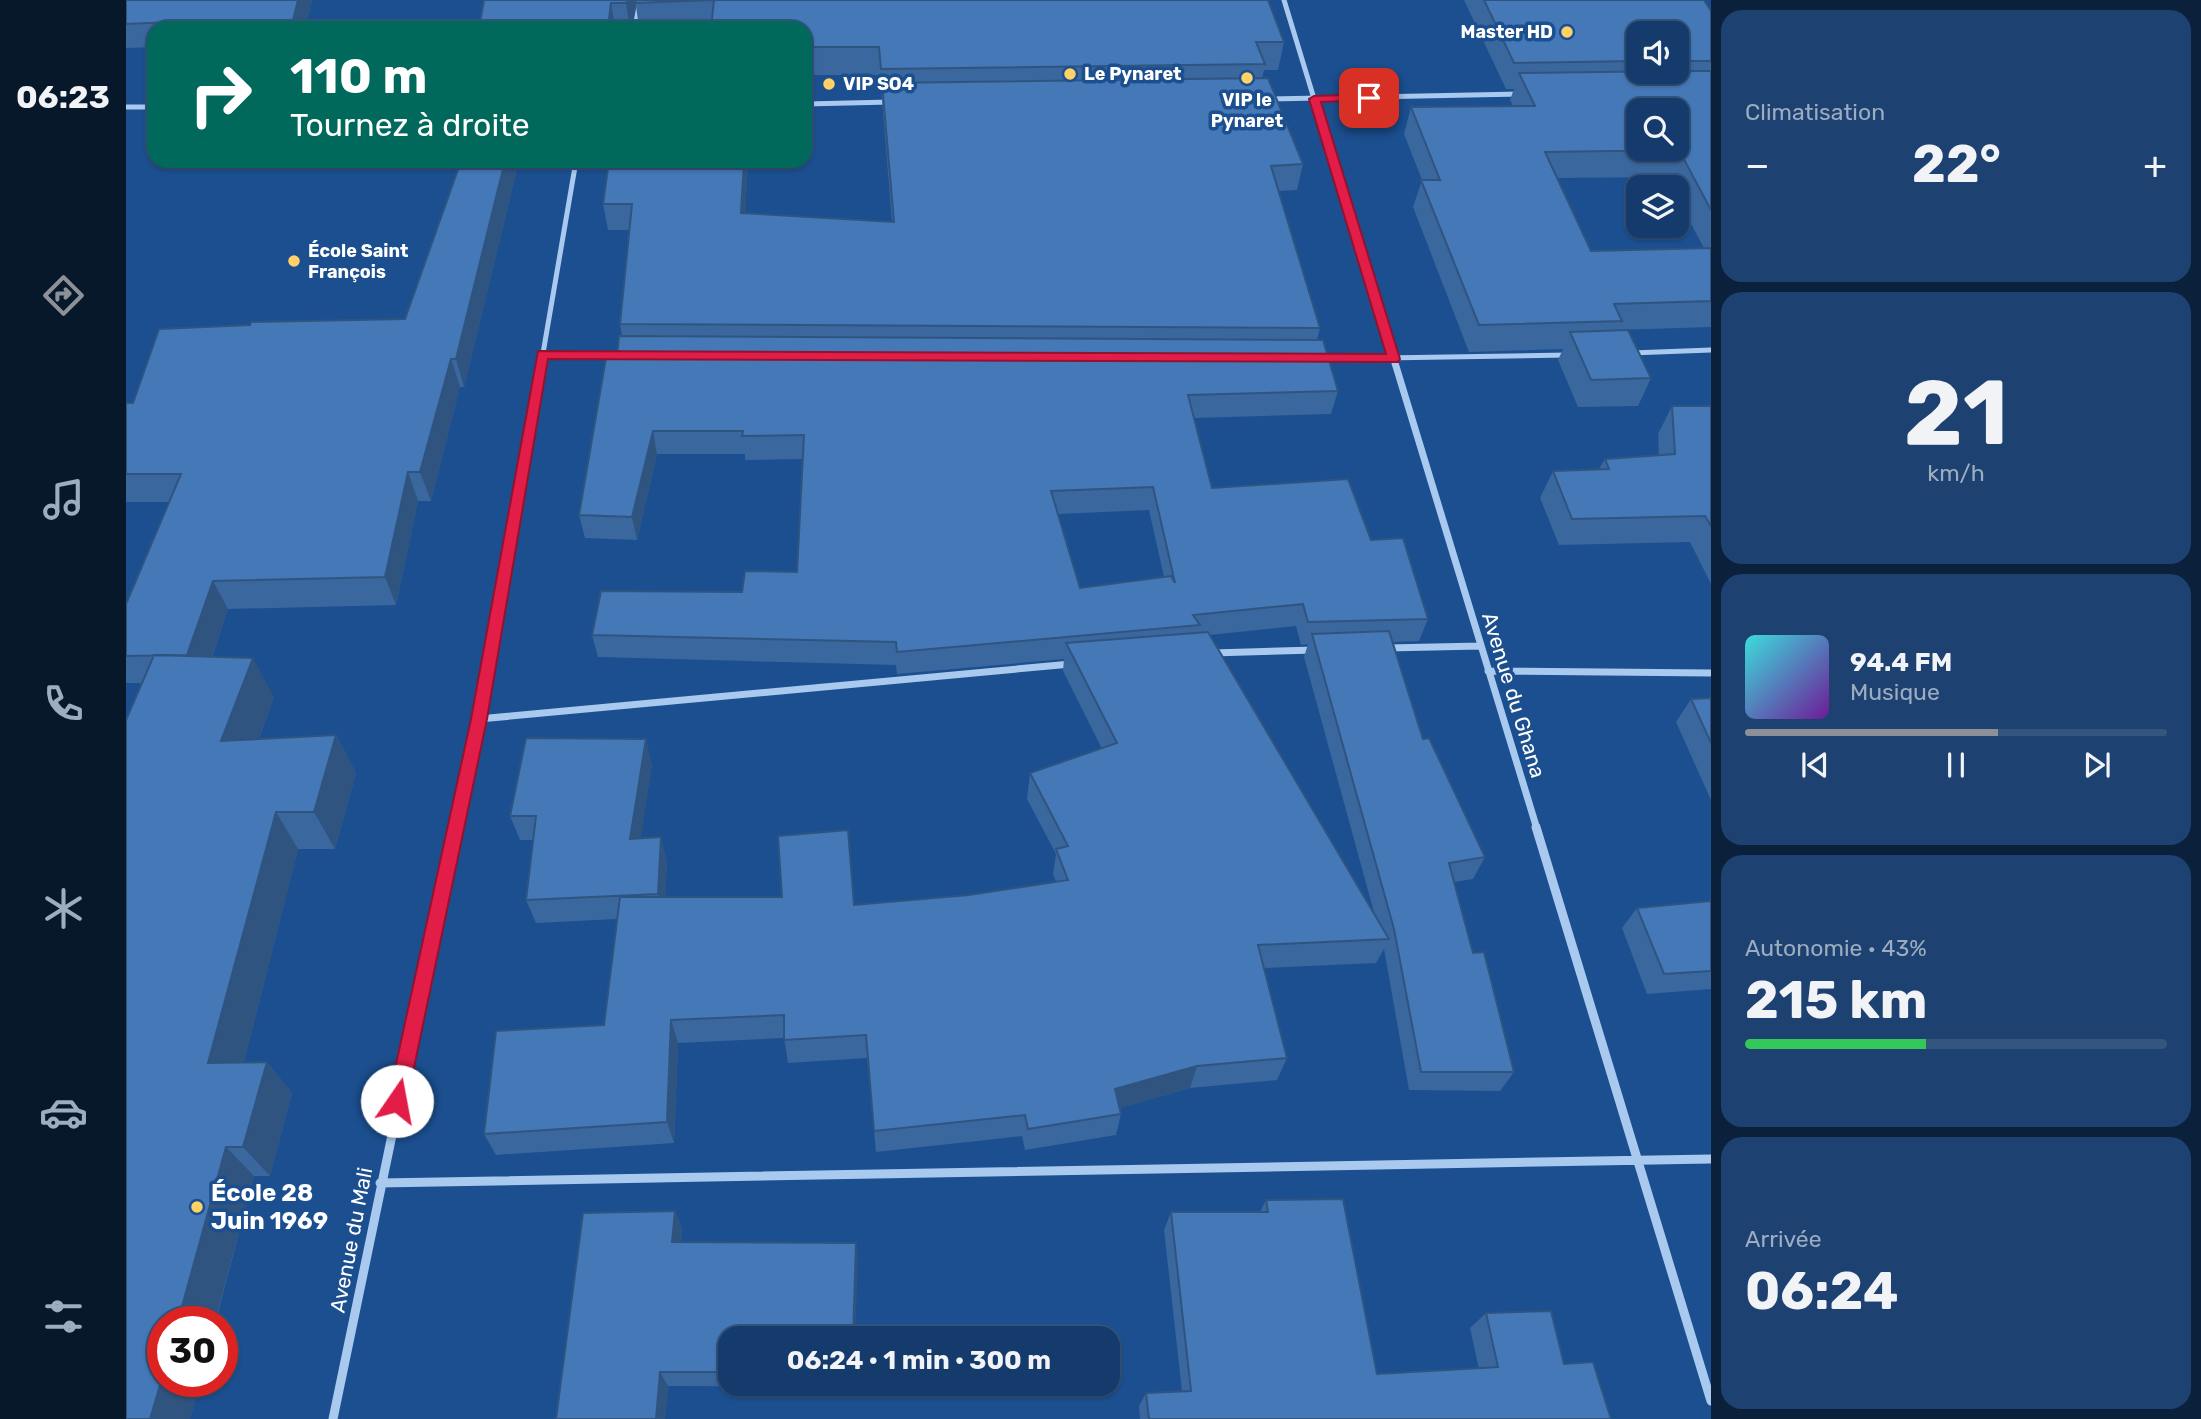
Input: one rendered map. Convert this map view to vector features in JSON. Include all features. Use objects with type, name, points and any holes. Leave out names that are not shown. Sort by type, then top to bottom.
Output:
[{"type":"street","points":[[636,21],[640,0]]},
{"type":"street","name":"Avenue du Ghana","points":[[1284,0],[1711,1401]]},
{"type":"street","points":[[1262,99],[1535,93]]},
{"type":"street","points":[[812,104],[900,102]]},
{"type":"street","points":[[126,107],[147,107]]},
{"type":"street","name":"Avenue du Mali","points":[[333,1419],[479,719],[575,168]]},
{"type":"street","points":[[1628,353],[1711,350]]},
{"type":"street","points":[[542,354],[640,355]]},
{"type":"street","points":[[1314,359],[1572,355]]},
{"type":"street","points":[[1371,649],[1480,646]]},
{"type":"street","points":[[1208,653],[1330,650]]},
{"type":"street","points":[[479,719],[1084,663]]},
{"type":"street","points":[[1488,671],[1711,673]]},
{"type":"street","points":[[380,1184],[1711,1159]]},
{"type":"building","points":[[126,0],[298,0],[293,21],[147,21],[126,24]]},
{"type":"building","points":[[484,0],[627,0],[626,3],[611,3],[609,21],[480,21]]},
{"type":"building","points":[[636,0],[714,0],[635,3]]},
{"type":"building","points":[[714,0],[1268,0],[1284,42],[1256,42],[1265,64],[881,69],[879,47],[812,47],[812,21],[712,21]]},
{"type":"building","points":[[1484,0],[1704,0],[1711,11],[1711,61],[1689,61],[1689,21],[1626,21],[1626,61],[1514,63]]},
{"type":"building","points":[[1689,71],[1711,71],[1711,210],[1685,161],[1689,161],[1689,98],[1626,98],[1626,151],[1545,152],[1591,251],[1711,248],[1711,301],[1614,304],[1622,321],[1479,325],[1421,180],[1440,180],[1411,107],[1535,106],[1519,73],[1626,72],[1626,84],[1689,84]]},
{"type":"building","points":[[1268,78],[1303,164],[1271,166],[1320,328],[620,324],[632,204],[603,204],[608,168],[744,168],[741,213],[894,222],[882,83]]},
{"type":"building","points":[[459,168],[503,168],[456,359],[451,359],[420,472],[408,472],[385,577],[213,581],[187,655],[126,656],[126,604],[181,474],[126,474],[126,403],[133,403],[159,329],[250,325],[251,322],[405,319]]},
{"type":"building","points":[[1628,330],[1651,378],[1591,380],[1570,332]]},
{"type":"building","points":[[619,336],[1323,340],[1338,391],[1188,395],[1212,488],[1348,479],[1371,540],[1403,538],[1428,619],[1308,622],[1303,604],[1193,615],[1200,625],[897,652],[896,642],[592,635],[601,591],[742,592],[745,571],[797,572],[804,435],[742,436],[743,431],[653,431],[632,517],[579,515],[606,358],[617,357]],"holes":[[[1153,487],[1175,583],[1171,576],[1080,588],[1051,491]]]},
{"type":"building","points":[[1672,406],[1711,406],[1711,526],[1705,516],[1572,519],[1553,471],[1609,469],[1605,459],[1675,454]]},
{"type":"building","points":[[1389,631],[1423,739],[1429,738],[1485,857],[1449,863],[1473,953],[1484,952],[1514,1072],[1421,1072],[1394,929],[1312,634]]},
{"type":"building","points":[[1208,632],[1389,939],[1258,945],[1287,1058],[1197,1066],[1115,1089],[1121,1114],[1028,1129],[1025,1115],[874,1131],[866,1035],[784,1040],[784,1015],[671,1020],[667,1122],[484,1134],[496,1031],[604,1025],[620,897],[782,897],[778,836],[848,830],[854,905],[969,895],[1068,880],[1056,849],[1068,846],[1030,773],[1117,743],[1066,643]]},
{"type":"building","points":[[154,655],[253,658],[221,741],[336,735],[314,812],[276,812],[208,1063],[267,1062],[243,1147],[226,1147],[182,1306],[147,1306],[147,1397],[156,1397],[150,1419],[126,1419],[126,720]]},
{"type":"building","points":[[1711,698],[1711,743],[1691,699]]},
{"type":"building","points":[[526,738],[646,739],[630,839],[661,837],[658,894],[526,900],[536,816],[510,816]]},
{"type":"building","points":[[1711,901],[1711,971],[1664,974],[1637,908]]},
{"type":"building","points":[[1343,1199],[1377,1374],[1498,1367],[1486,1313],[1551,1311],[1564,1364],[1593,1362],[1611,1419],[1149,1419],[1146,1393],[1191,1391],[1171,1212],[1268,1212],[1266,1200]]},
{"type":"building","points":[[675,1211],[672,1242],[856,1243],[853,1326],[718,1326],[718,1372],[660,1372],[656,1419],[556,1419],[583,1213]]},
{"type":"place","name":"Master HD","points":[[1567,32]]},
{"type":"place","name":"Le Pynaret","points":[[1070,74]]},
{"type":"place","name":"VIP le Pynaret","points":[[1247,78]]},
{"type":"place","name":"VIP SO4","points":[[829,84]]},
{"type":"place","name":"École Saint François","points":[[294,261]]},
{"type":"place","name":"École 28 Juin 1969","points":[[197,1207]]},
{"type":"route","points":[[397,1101],[479,719],[542,354],[1394,359],[1314,99],[1369,98]]}]
